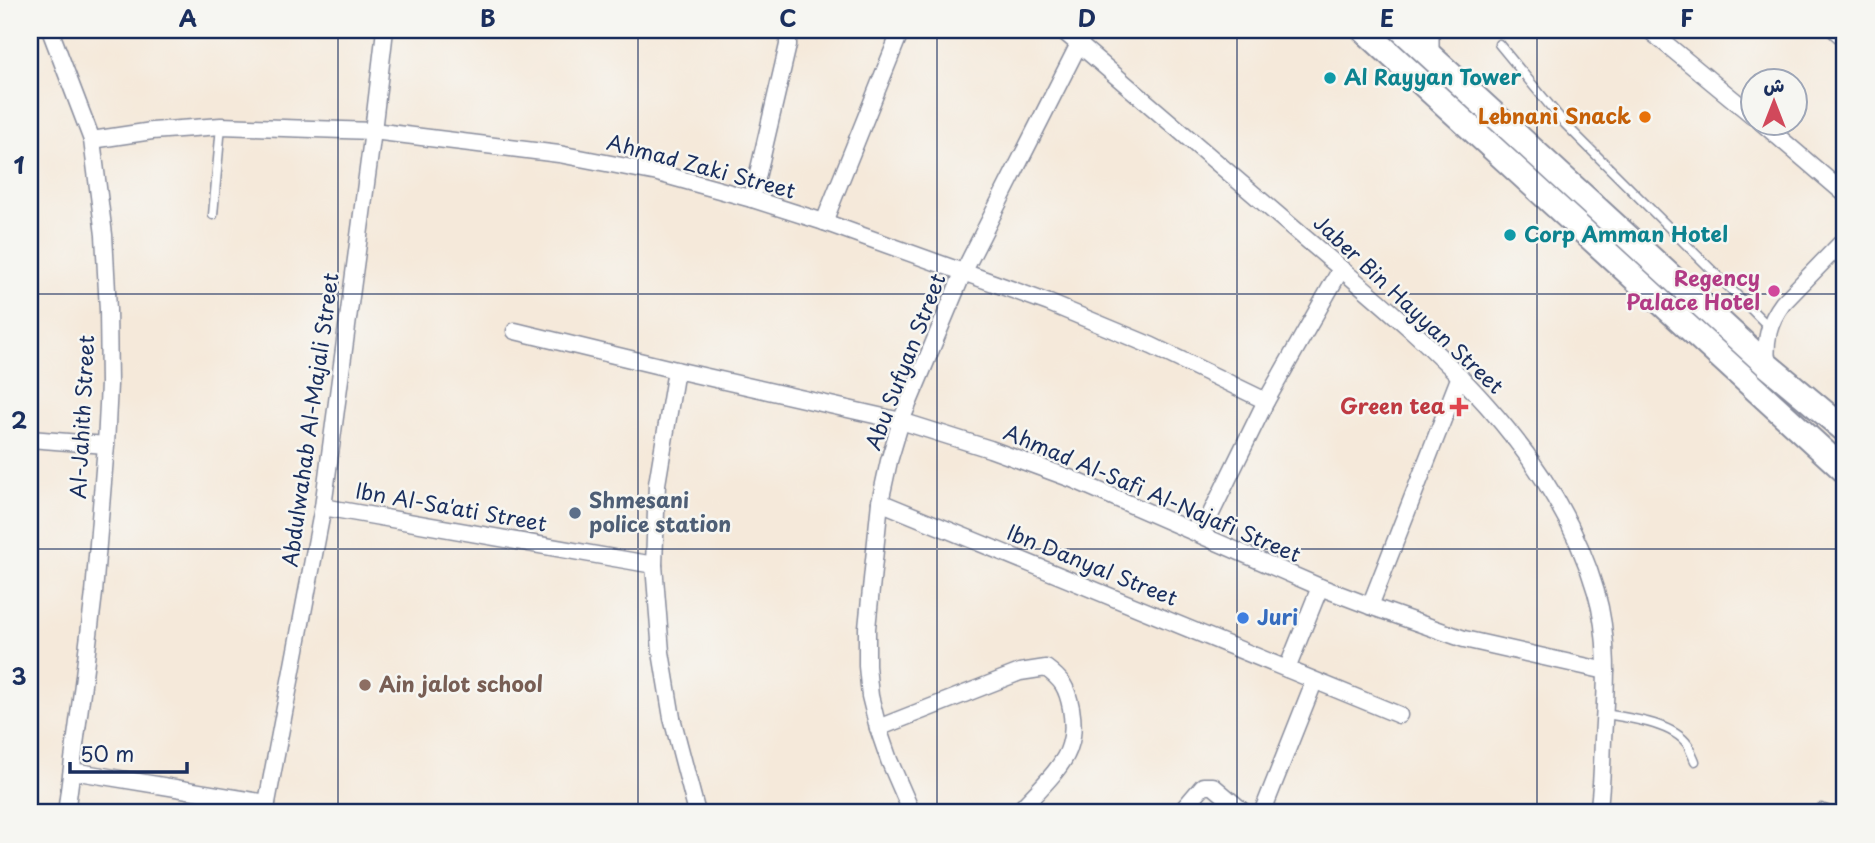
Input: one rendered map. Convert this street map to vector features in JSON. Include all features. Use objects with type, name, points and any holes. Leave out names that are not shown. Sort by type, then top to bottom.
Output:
[{"type":"main road","points":[[1364,30],[1845,471]]},
{"type":"main road","points":[[1402,30],[1767,365],[1845,430]]},
{"type":"main road","points":[[1428,30],[1428,55]]},
{"type":"street","name":"Al-Jahith Street","points":[[50,30],[92,140],[104,235],[108,310],[106,445],[94,593],[65,813]]},
{"type":"street","name":"Abdulwahab Al-Majali Street","points":[[266,808],[323,507],[385,30]]},
{"type":"street","points":[[752,199],[788,45],[788,30]]},
{"type":"street","name":"Jaber Bin Hayyan Street","points":[[1062,30],[1082,37],[1387,309],[1460,376],[1492,410],[1521,447],[1560,505],[1581,548],[1600,608],[1605,633],[1606,671],[1598,813]]},
{"type":"street","points":[[1649,30],[1738,104]]},
{"type":"street","points":[[1835,30],[1845,39]]},
{"type":"street","points":[[824,222],[899,35]]},
{"type":"street","name":"Abu Sufyan Street","points":[[912,813],[878,728],[866,666],[866,628],[880,502],[901,421],[963,272],[1082,37]]},
{"type":"street","name":"Ahmad Zaki Street","points":[[92,140],[152,131],[221,126],[373,131],[559,154],[658,173],[824,222],[1049,303],[1126,334],[1266,401]]},
{"type":"street","points":[[1777,136],[1845,194]]},
{"type":"street","points":[[1767,365],[1769,327],[1783,303],[1845,239]]},
{"type":"street","points":[[1200,534],[1266,401],[1341,269]]},
{"type":"street","name":"Ahmad Al-Safi Al-Najafi Street","points":[[515,331],[901,421],[1072,479],[1320,587],[1370,606],[1464,639],[1606,671]]},
{"type":"street","points":[[676,370],[657,484],[654,565],[661,652],[672,718],[697,813]]},
{"type":"street","points":[[1370,606],[1460,376]]},
{"type":"street","points":[[30,439],[106,445]]},
{"type":"street","name":"Ibn Danyal Street","points":[[880,502],[1399,715]]},
{"type":"street","name":"Ibn Al-Sa'ati Street","points":[[323,507],[654,565]]},
{"type":"street","points":[[1287,669],[1320,587]]},
{"type":"street","points":[[878,728],[1020,673],[1046,668],[1060,679],[1068,694],[1073,723],[1070,747],[1060,765],[1017,813]]},
{"type":"street","points":[[1262,813],[1314,682]]},
{"type":"street","points":[[72,771],[266,808]]},
{"type":"street","points":[[1180,813],[1203,786],[1210,785],[1245,813]]},
{"type":"lane","points":[[1499,44],[1565,124],[1769,327]]},
{"type":"lane","points":[[213,215],[221,126]]},
{"type":"lane","points":[[1605,714],[1668,729],[1687,744],[1695,761]]},
{"type":"lane","points":[[1821,808],[1836,813]]},
{"type":"place","name":"Al Rayyan Tower","points":[[1330,78]]},
{"type":"place","name":"Lebnani Snack","points":[[1645,117]]},
{"type":"place","name":"Corp Amman Hotel","points":[[1510,235]]},
{"type":"place","name":"Regency Palace Hotel","points":[[1774,291]]},
{"type":"place","name":"Green tea","points":[[1459,407]]},
{"type":"place","name":"Shmesani police station","points":[[575,513]]},
{"type":"place","name":"Juri","points":[[1243,618]]},
{"type":"place","name":"Ain jalot school","points":[[365,685]]}]
